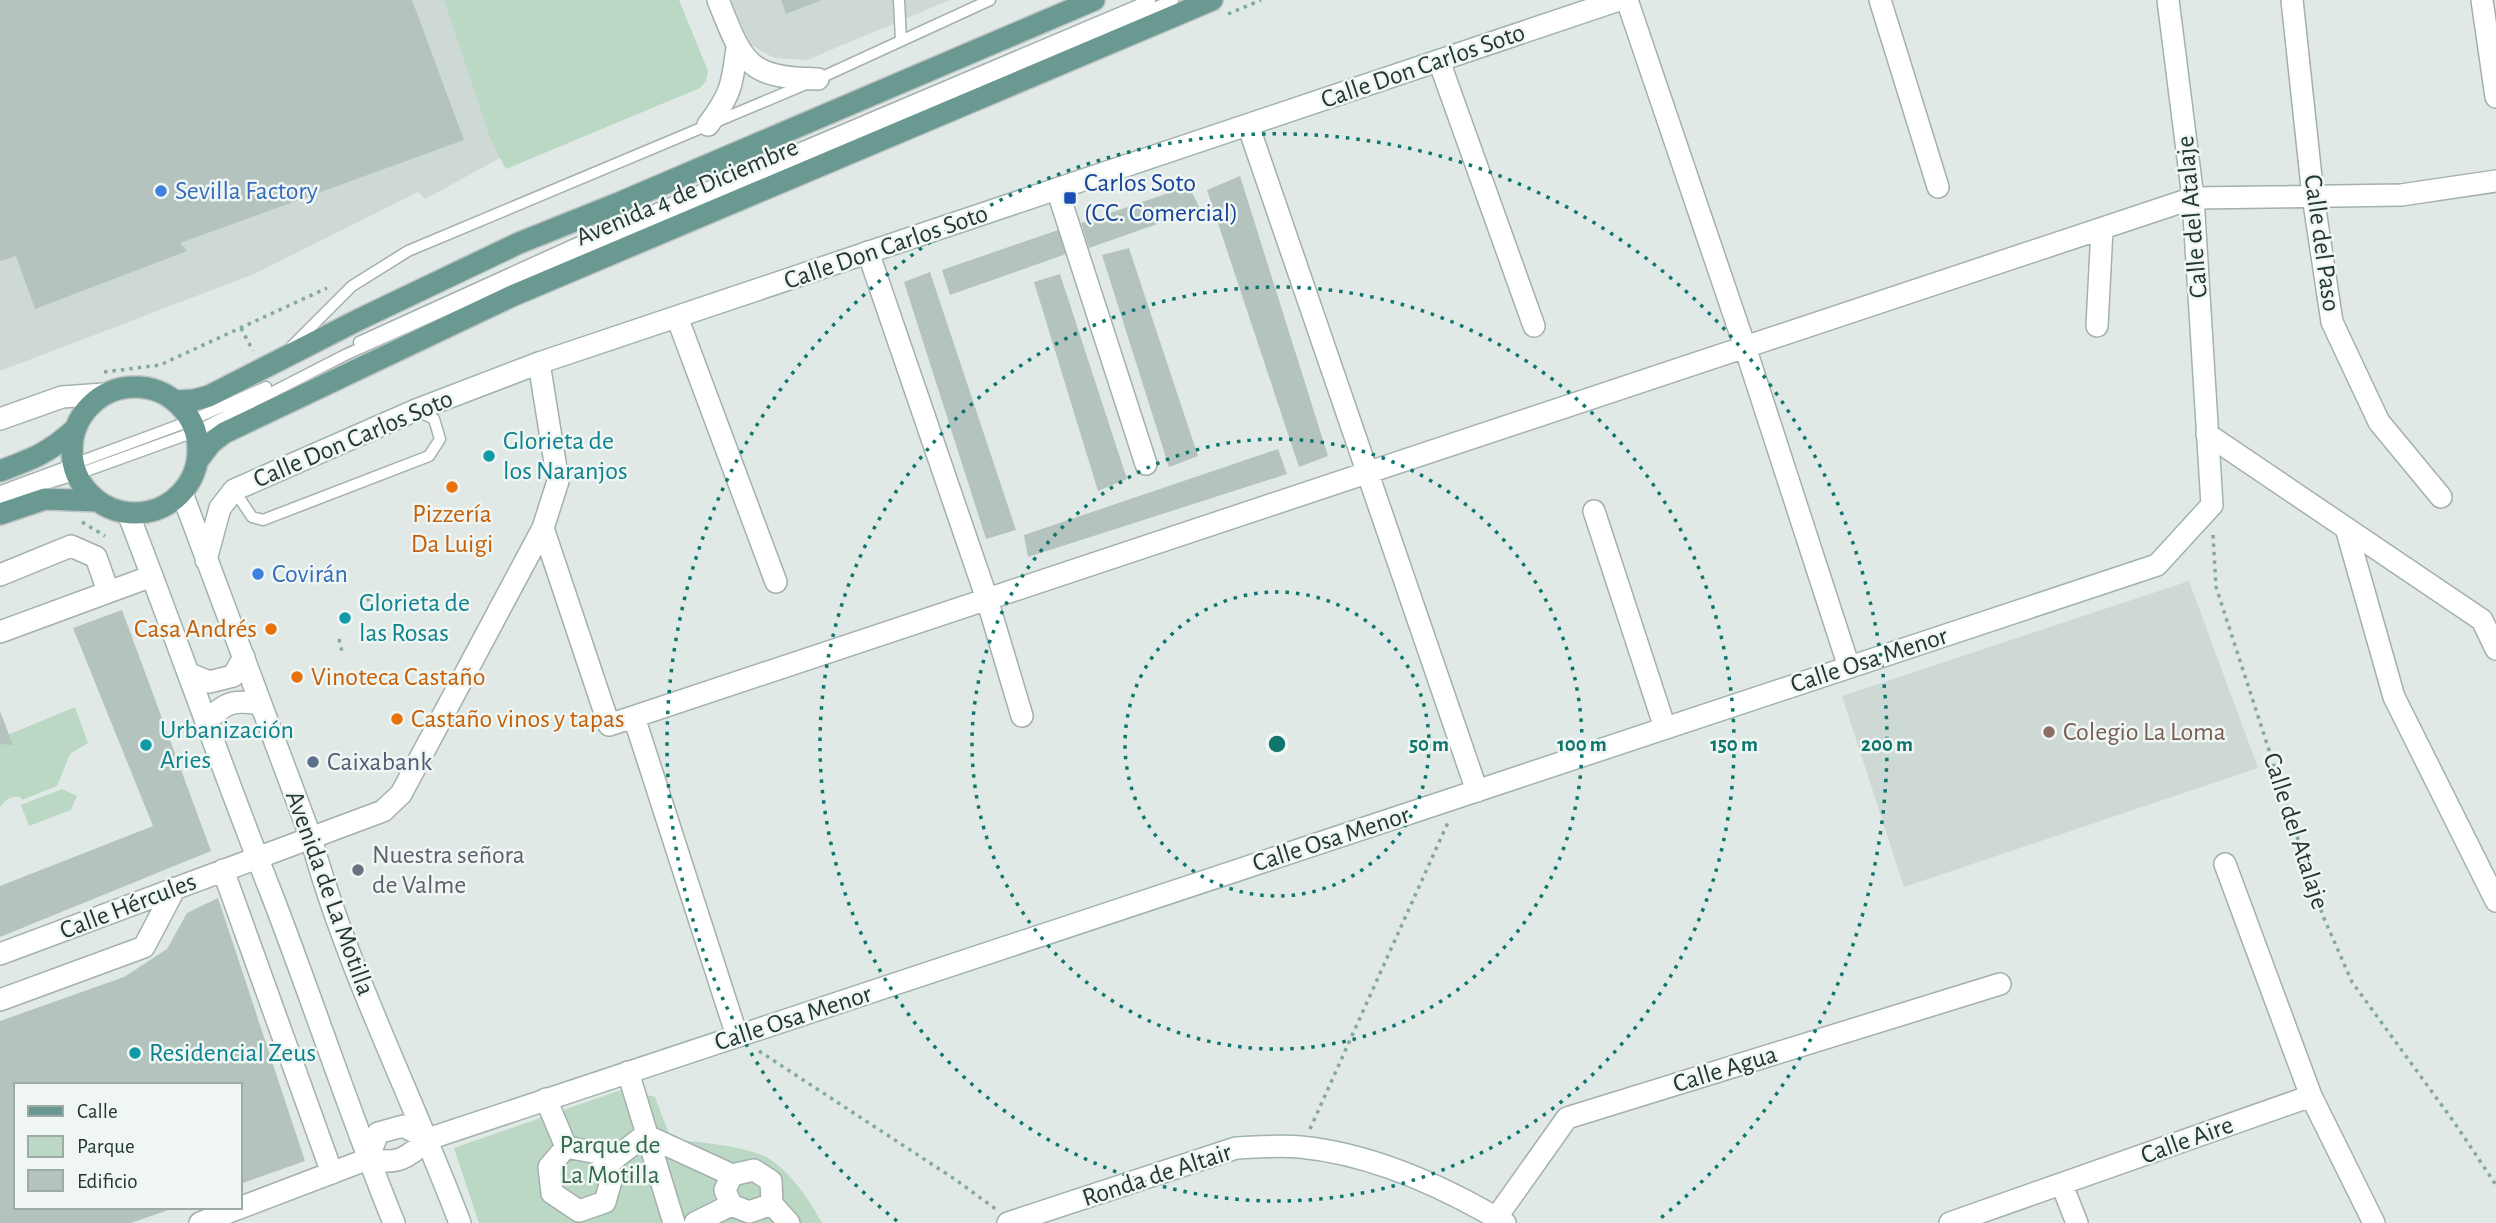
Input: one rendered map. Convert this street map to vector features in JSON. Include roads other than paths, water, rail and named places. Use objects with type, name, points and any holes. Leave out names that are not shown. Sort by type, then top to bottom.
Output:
[{"type":"main road","name":"Avenida 4 de Diciembre","points":[[176,401],[209,396],[360,319],[519,243],[1094,0]]},
{"type":"main road","name":"Avenida 4 de Diciembre","points":[[198,460],[211,443],[224,433],[512,296],[1212,0]]},
{"type":"main road","points":[[0,471],[41,456],[56,447],[75,429],[87,409],[104,394],[122,387],[141,386],[176,401],[193,426],[198,460],[192,478],[182,493],[166,505],[148,512],[128,513],[97,501],[45,499],[0,514]]},
{"type":"main road","points":[[75,429],[72,449],[76,468],[97,501]]},
{"type":"street","points":[[718,0],[737,48],[753,65],[764,72],[793,78],[818,79]]},
{"type":"street","name":"Calle Don Carlos Soto","points":[[206,560],[220,508],[234,490],[416,410],[539,363],[1619,0]]},
{"type":"street","points":[[1627,0],[1849,667]]},
{"type":"street","points":[[1880,0],[1938,187]]},
{"type":"street","name":"Calle del Atalaje","points":[[2168,0],[2193,198],[2212,505]]},
{"type":"street","name":"Calle del Paso","points":[[2292,0],[2314,196],[2332,322],[2379,422],[2441,497]]},
{"type":"street","points":[[2482,0],[2496,97]]},
{"type":"street","points":[[708,125],[726,100],[732,85],[737,48]]},
{"type":"street","points":[[1439,61],[1534,327]]},
{"type":"street","points":[[1248,125],[1366,473],[1469,793]]},
{"type":"street","points":[[543,528],[610,725],[2193,198],[2401,195],[2496,181]]},
{"type":"street","points":[[1057,189],[1146,464]]},
{"type":"street","points":[[2097,326],[2102,229]]},
{"type":"street","points":[[868,252],[987,600],[1023,716]]},
{"type":"street","points":[[677,317],[776,582]]},
{"type":"street","name":"Calle Hércules","points":[[0,954],[383,811],[401,794],[543,528],[558,481],[539,363]]},
{"type":"street","points":[[0,418],[62,397],[104,394]]},
{"type":"street","points":[[2207,435],[2489,619],[2496,649]]},
{"type":"street","name":"Avenida de La Motilla","points":[[182,493],[311,838],[320,872],[356,971],[428,1139],[460,1223]]},
{"type":"street","name":"Calle Osa Menor","points":[[242,1207],[368,1159],[388,1163],[410,1155],[428,1139],[2157,565],[2212,505]]},
{"type":"street","points":[[1594,512],[1665,728]]},
{"type":"street","points":[[128,513],[190,674],[255,858],[271,894],[394,1223]]},
{"type":"street","points":[[2346,528],[2394,697],[2496,901]]},
{"type":"street","points":[[0,575],[71,547],[96,556],[108,591]]},
{"type":"street","points":[[0,632],[152,576]]},
{"type":"street","points":[[190,674],[209,682],[233,676],[244,657]]},
{"type":"street","points":[[206,722],[221,706],[242,701],[260,704]]},
{"type":"street","points":[[634,717],[737,1036]]},
{"type":"street","points":[[2225,863],[2311,1096],[2374,1223]]},
{"type":"street","points":[[223,870],[331,1173]]},
{"type":"street","points":[[0,1000],[144,947],[175,888]]},
{"type":"street","name":"Calle Agua","points":[[1500,1220],[1567,1118],[2000,984]]},
{"type":"street","points":[[628,1072],[645,1135],[674,1222]]},
{"type":"street","name":"Calle Aire","points":[[1950,1223],[2311,1096]]},
{"type":"street","points":[[546,1100],[566,1147]]},
{"type":"street","points":[[368,1159],[378,1133],[403,1126],[428,1139]]},
{"type":"street","points":[[605,1166],[645,1135]]},
{"type":"street","points":[[645,1135],[732,1175],[754,1170],[771,1181],[772,1204],[789,1223]]},
{"type":"street","points":[[566,1147],[598,1153],[611,1177],[605,1202],[596,1215],[579,1211],[552,1193],[549,1167],[566,1147]]},
{"type":"street","name":"Ronda de Altair","points":[[1010,1222],[1236,1148],[1302,1147],[1390,1166],[1500,1220]]},
{"type":"street","points":[[732,1175],[725,1190],[731,1205],[749,1212],[772,1204]]},
{"type":"street","points":[[2062,1185],[2077,1223]]},
{"type":"street","points":[[695,1223],[731,1205]]},
{"type":"street","name":"Calle Osa Menor","points":[[200,1223],[237,1209]]},
{"type":"lane","points":[[899,0],[901,41]]},
{"type":"lane","points":[[277,362],[352,286],[408,251],[818,79],[990,0]]},
{"type":"lane","points":[[193,426],[399,323],[588,238],[1150,0]]},
{"type":"lane","points":[[0,498],[193,426],[510,281],[1173,0]]},
{"type":"lane","points":[[234,490],[252,516],[263,520],[429,456],[440,439],[434,419],[416,410]]},
{"type":"lane","points":[[0,492],[76,468]]},
{"type":"place","name":"Sevilla Factory","points":[[161,191]]},
{"type":"place","name":"Carlos Soto (CC. Comercial)","points":[[1070,198]]},
{"type":"place","name":"Glorieta de los Naranjos","points":[[489,456]]},
{"type":"place","name":"Pizzería Da Luigi","points":[[452,487]]},
{"type":"place","name":"Covirán","points":[[258,574]]},
{"type":"place","name":"Glorieta de las Rosas","points":[[345,618]]},
{"type":"place","name":"Casa Andrés","points":[[271,629]]},
{"type":"place","name":"Vinoteca Castaño","points":[[297,677]]},
{"type":"place","name":"Castaño vinos y tapas","points":[[397,719]]},
{"type":"place","name":"Colegio La Loma","points":[[2049,732]]},
{"type":"place","name":"Urbanización Aries","points":[[146,745]]},
{"type":"place","name":"Caixabank","points":[[313,762]]},
{"type":"place","name":"Nuestra señora de Valme","points":[[358,870]]},
{"type":"place","name":"Residencial Zeus","points":[[135,1053]]},
{"type":"park label","name":"Parque de La Motilla","points":[[610,1160]]}]
